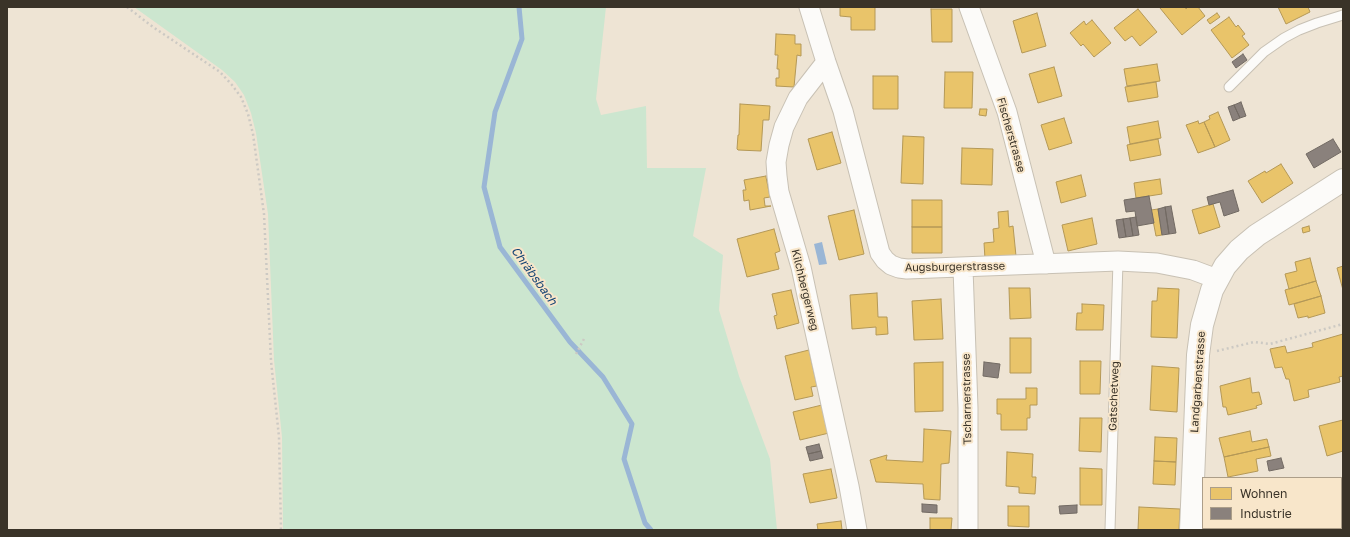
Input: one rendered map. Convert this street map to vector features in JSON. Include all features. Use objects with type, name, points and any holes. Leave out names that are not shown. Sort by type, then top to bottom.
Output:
[{"type":"street","name":"Augsburgerstrasse","points":[[809,7],[843,111],[880,254],[885,260],[899,268],[907,269],[1118,261],[1157,263],[1193,270],[1217,279]]},
{"type":"street","name":"Fischerstrasse","points":[[970,7],[1007,112],[1046,264]]},
{"type":"street","name":"Kilchbergerweg","points":[[826,62],[798,98],[784,127],[776,162],[779,192],[801,267],[849,486],[857,530]]},
{"type":"street","name":"Landgarbenstrasse","points":[[1191,530],[1198,355],[1202,325],[1212,290],[1217,279],[1239,250],[1257,235],[1343,180]]},
{"type":"street","name":"Tscharnerstrasse","points":[[963,268],[968,408],[968,530]]},
{"type":"lane","points":[[1229,87],[1264,52],[1284,38],[1299,30],[1343,15]]},
{"type":"lane","name":"Gatschetweg","points":[[1110,530],[1118,261]]},
{"type":"path","points":[[126,7],[220,72],[241,97],[248,114],[253,134],[264,214],[271,361],[279,444],[281,530]]},
{"type":"path","points":[[1198,355],[1254,342],[1270,344],[1343,324]]},
{"type":"path","points":[[576,354],[585,337]]},
{"type":"green space","points":[[134,7],[606,7],[596,99],[601,115],[646,106],[647,168],[706,168],[693,236],[723,255],[719,310],[739,376],[770,459],[777,530],[283,530],[282,437],[274,360],[268,214],[256,133],[251,113],[244,95],[235,82],[222,70]]},
{"type":"water","points":[[822,242],[827,264],[819,265],[814,244]]},
{"type":"building: Wohnen","points":[[840,7],[875,7],[875,30],[851,30],[851,17],[840,16]]},
{"type":"building: Wohnen","points":[[1185,7],[1186,9],[1188,7],[1198,7],[1205,16],[1182,35],[1160,8]]},
{"type":"building: Wohnen","points":[[1278,7],[1308,7],[1310,12],[1286,24]]},
{"type":"building: Wohnen","points":[[931,9],[952,9],[952,42],[932,42]]},
{"type":"building: Wohnen","points":[[1138,9],[1157,32],[1140,46],[1132,36],[1125,41],[1114,28]]},
{"type":"building: Wohnen","points":[[1037,13],[1046,46],[1022,53],[1013,21]]},
{"type":"building: Wohnen","points":[[1217,13],[1220,17],[1210,24],[1207,20]]},
{"type":"building: Wohnen","points":[[1229,17],[1236,27],[1238,25],[1245,34],[1242,36],[1249,45],[1232,58],[1211,30]]},
{"type":"building: Wohnen","points":[[1092,20],[1111,43],[1094,57],[1083,44],[1081,46],[1070,33],[1084,21],[1086,25]]},
{"type":"building: Wohnen","points":[[776,34],[795,35],[795,44],[801,44],[801,56],[797,55],[794,87],[776,86],[776,78],[779,78],[779,69],[777,69],[778,55],[775,55]]},
{"type":"building: Wohnen","points":[[1157,64],[1160,81],[1127,86],[1124,69]]},
{"type":"building: Wohnen","points":[[1054,67],[1062,96],[1038,103],[1029,74]]},
{"type":"building: Wohnen","points":[[945,72],[973,72],[972,108],[944,108]]},
{"type":"building: Wohnen","points":[[873,76],[898,76],[898,109],[873,109]]},
{"type":"building: Wohnen","points":[[1156,82],[1158,97],[1128,102],[1125,87]]},
{"type":"building: Wohnen","points":[[740,104],[770,106],[769,120],[763,120],[761,151],[737,149]]},
{"type":"building: Wohnen","points":[[980,109],[987,109],[986,116],[979,115]]},
{"type":"building: Wohnen","points":[[1218,112],[1230,140],[1215,147],[1204,122],[1210,119],[1209,116]]},
{"type":"building: Wohnen","points":[[1064,118],[1072,143],[1049,150],[1041,125]]},
{"type":"building: Wohnen","points":[[1158,121],[1161,138],[1130,144],[1127,127]]},
{"type":"building: Wohnen","points":[[1198,121],[1199,124],[1204,122],[1215,147],[1198,153],[1186,125]]},
{"type":"building: Wohnen","points":[[832,132],[841,163],[817,170],[808,139]]},
{"type":"building: Wohnen","points":[[903,136],[924,137],[923,184],[901,183]]},
{"type":"building: Wohnen","points":[[1158,139],[1161,155],[1130,161],[1127,145]]},
{"type":"building: Wohnen","points":[[962,148],[993,149],[992,185],[961,184]]},
{"type":"building: Wohnen","points":[[1281,164],[1293,183],[1262,203],[1248,181]]},
{"type":"building: Wohnen","points":[[1081,175],[1086,196],[1061,203],[1056,182]]},
{"type":"building: Wohnen","points":[[766,176],[770,197],[764,198],[765,206],[771,206],[750,210],[749,200],[744,201],[743,190],[746,190],[744,180]]},
{"type":"building: Wohnen","points":[[1160,179],[1162,194],[1136,198],[1134,183]]},
{"type":"building: Wohnen","points":[[912,200],[942,200],[942,227],[912,227]]},
{"type":"building: Wohnen","points":[[1213,204],[1220,227],[1199,234],[1192,210]]},
{"type":"building: Wohnen","points":[[1158,209],[1162,235],[1156,236],[1151,210]]},
{"type":"building: Wohnen","points":[[854,210],[864,254],[839,260],[828,216]]},
{"type":"building: Wohnen","points":[[1008,211],[1009,227],[1013,226],[1016,256],[985,259],[984,243],[994,242],[993,229],[999,228],[998,212]]},
{"type":"building: Wohnen","points":[[1092,218],[1097,244],[1068,251],[1062,225]]},
{"type":"building: Wohnen","points":[[1309,226],[1310,231],[1303,233],[1302,228]]},
{"type":"building: Wohnen","points":[[912,227],[942,227],[942,253],[912,253]]},
{"type":"building: Wohnen","points":[[774,229],[780,251],[775,253],[779,269],[747,277],[737,239]]},
{"type":"building: Wohnen","points":[[1310,258],[1316,281],[1289,289],[1285,274],[1297,271],[1295,262]]},
{"type":"building: Wohnen","points":[[1343,266],[1343,290],[1337,268]]},
{"type":"building: Wohnen","points":[[1316,281],[1321,296],[1289,305],[1285,290]]},
{"type":"building: Wohnen","points":[[1009,288],[1030,288],[1031,318],[1010,319]]},
{"type":"building: Wohnen","points":[[1158,288],[1179,289],[1177,338],[1151,337],[1152,301],[1157,301]]},
{"type":"building: Wohnen","points":[[791,290],[799,323],[777,329],[774,316],[777,315],[772,294]]},
{"type":"building: Wohnen","points":[[877,293],[878,317],[887,317],[888,334],[876,335],[876,327],[852,329],[850,295]]},
{"type":"building: Wohnen","points":[[1321,296],[1325,313],[1308,318],[1308,316],[1298,318],[1294,304]]},
{"type":"building: Wohnen","points":[[941,299],[943,339],[914,340],[912,301]]},
{"type":"building: Wohnen","points":[[1082,304],[1104,305],[1103,330],[1076,330],[1077,313],[1082,313]]},
{"type":"building: Wohnen","points":[[1343,334],[1343,376],[1339,377],[1340,382],[1308,390],[1309,397],[1294,401],[1289,379],[1286,379],[1282,367],[1275,368],[1270,349],[1285,346],[1287,353],[1313,347],[1312,343]]},
{"type":"building: Wohnen","points":[[1010,338],[1031,338],[1031,373],[1010,373]]},
{"type":"building: Wohnen","points":[[809,350],[817,386],[811,387],[813,396],[795,400],[785,356]]},
{"type":"building: Wohnen","points":[[1080,361],[1101,361],[1100,394],[1080,394]]},
{"type":"building: Wohnen","points":[[943,362],[943,411],[915,412],[914,363]]},
{"type":"building: Wohnen","points":[[1152,366],[1179,368],[1177,412],[1150,410]]},
{"type":"building: Wohnen","points":[[1250,378],[1252,393],[1259,392],[1262,404],[1256,406],[1257,408],[1228,415],[1226,407],[1223,407],[1220,386]]},
{"type":"building: Wohnen","points":[[1026,388],[1037,388],[1037,405],[1030,405],[1030,418],[1027,418],[1027,430],[1001,430],[1001,414],[997,414],[997,399],[1026,399]]},
{"type":"building: Wohnen","points":[[822,405],[829,433],[800,440],[793,412]]},
{"type":"building: Wohnen","points":[[1080,418],[1102,418],[1101,452],[1079,451]]},
{"type":"building: Wohnen","points":[[1343,420],[1343,451],[1327,456],[1319,426]]},
{"type":"building: Wohnen","points":[[924,429],[951,431],[949,463],[941,464],[940,500],[924,499],[923,484],[876,482],[870,460],[887,455],[886,460],[923,462]]},
{"type":"building: Wohnen","points":[[1250,431],[1252,442],[1267,439],[1269,447],[1224,457],[1219,438]]},
{"type":"building: Wohnen","points":[[1155,437],[1177,438],[1176,462],[1154,461]]},
{"type":"building: Wohnen","points":[[1269,447],[1271,456],[1256,459],[1258,471],[1228,477],[1224,457]]},
{"type":"building: Wohnen","points":[[1007,452],[1033,454],[1032,477],[1036,477],[1035,494],[1019,493],[1019,487],[1006,486]]},
{"type":"building: Wohnen","points":[[1154,461],[1176,462],[1175,485],[1153,484]]},
{"type":"building: Wohnen","points":[[1080,468],[1102,469],[1102,505],[1080,505]]},
{"type":"building: Wohnen","points":[[831,469],[837,498],[810,503],[803,474]]},
{"type":"building: Wohnen","points":[[1008,506],[1029,506],[1029,527],[1008,526]]},
{"type":"building: Wohnen","points":[[1139,507],[1180,509],[1179,530],[1138,530]]},
{"type":"building: Wohnen","points":[[930,518],[952,518],[951,530],[930,530]]},
{"type":"building: Wohnen","points":[[841,521],[842,530],[818,530],[817,524]]},
{"type":"building: Wohnen","points":[[1286,529],[1315,530],[1286,530]]},
{"type":"building: Industrie","points":[[1243,54],[1247,60],[1236,68],[1232,62]]},
{"type":"building: Industrie","points":[[1241,102],[1246,116],[1240,118],[1234,105]]},
{"type":"building: Industrie","points":[[1234,105],[1240,118],[1233,121],[1228,107]]},
{"type":"building: Industrie","points":[[1333,139],[1341,152],[1314,168],[1306,154]]},
{"type":"building: Industrie","points":[[1233,190],[1239,211],[1224,216],[1220,202],[1209,205],[1207,197]]},
{"type":"building: Industrie","points":[[1149,196],[1154,223],[1137,226],[1135,211],[1126,212],[1124,200]]},
{"type":"building: Industrie","points":[[1171,206],[1176,233],[1169,234],[1165,207]]},
{"type":"building: Industrie","points":[[1165,207],[1169,234],[1162,235],[1158,209]]},
{"type":"building: Industrie","points":[[1136,217],[1139,235],[1133,236],[1130,218]]},
{"type":"building: Industrie","points":[[1130,218],[1133,236],[1126,237],[1123,219]]},
{"type":"building: Industrie","points":[[1123,219],[1126,237],[1119,238],[1116,220]]},
{"type":"building: Industrie","points":[[984,362],[1000,364],[998,378],[983,376]]},
{"type":"building: Industrie","points":[[819,444],[821,451],[808,454],[806,447]]},
{"type":"building: Industrie","points":[[821,451],[823,458],[810,461],[808,454]]},
{"type":"building: Industrie","points":[[1281,458],[1284,468],[1269,471],[1267,461]]},
{"type":"building: Industrie","points":[[922,504],[937,505],[937,513],[922,512]]},
{"type":"building: Industrie","points":[[1077,505],[1077,513],[1060,514],[1059,506]]},
{"type":"waterway","name":"Chräbsbach","points":[[519,7],[522,39],[495,112],[484,187],[500,247],[570,342],[603,377],[632,424],[624,459],[645,523],[651,530]]}]
